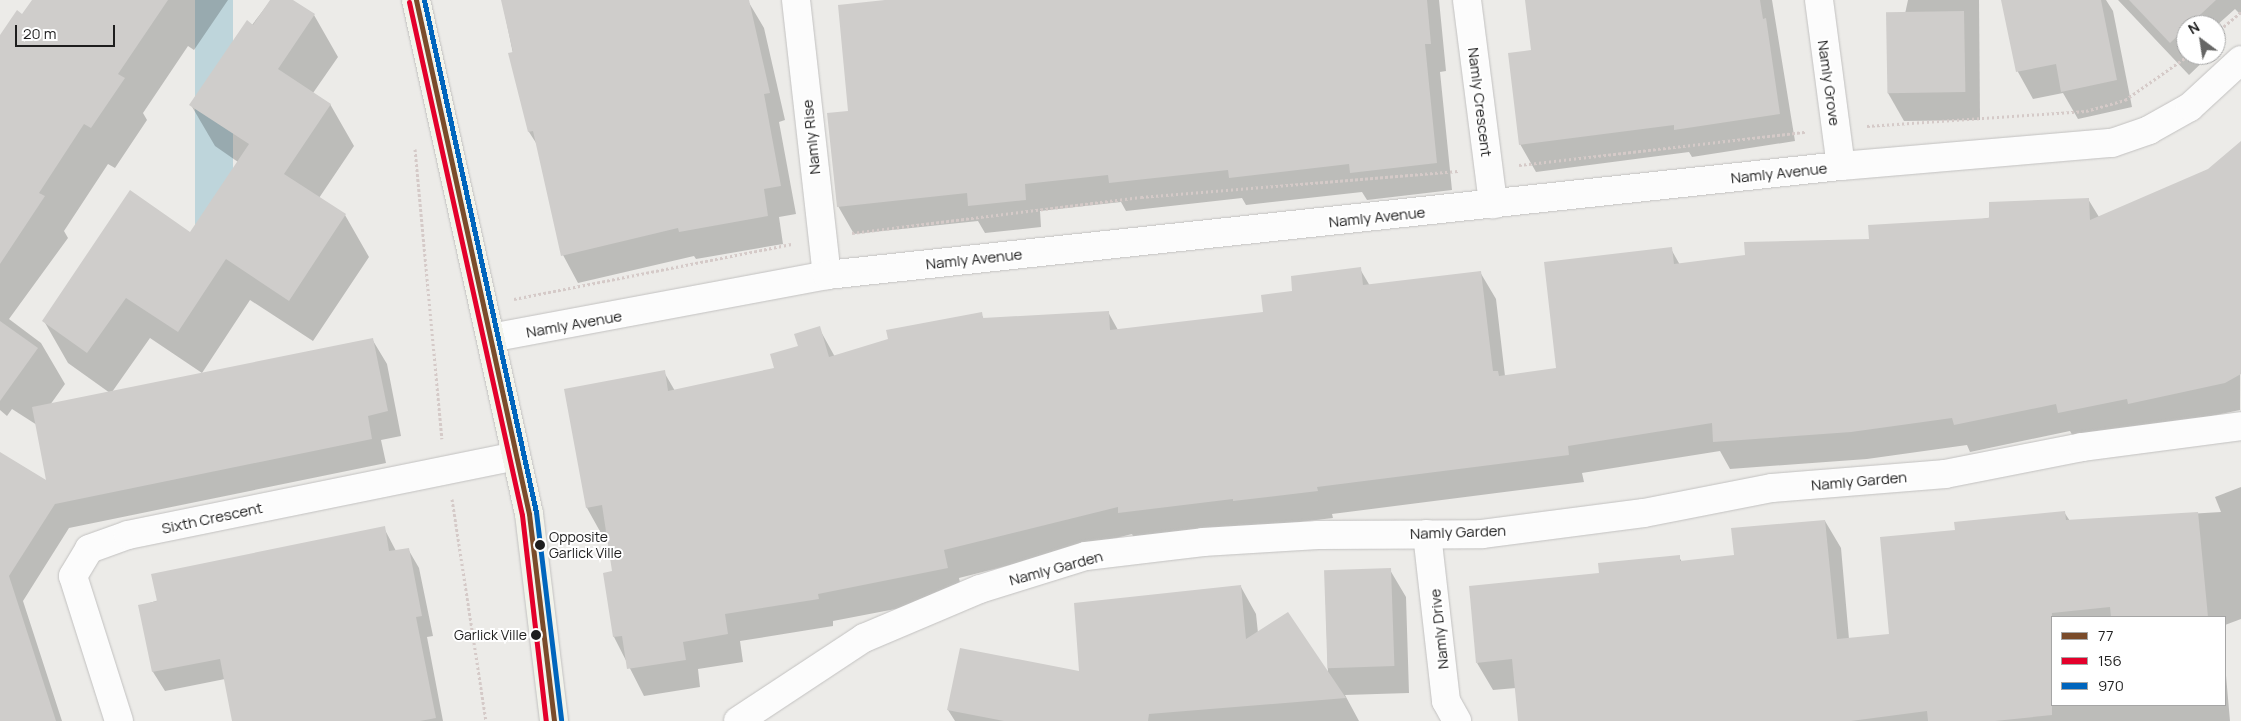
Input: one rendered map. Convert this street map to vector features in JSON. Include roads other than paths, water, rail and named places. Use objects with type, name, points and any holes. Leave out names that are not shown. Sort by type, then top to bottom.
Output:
[{"type":"main road","points":[[416,0],[484,304],[528,514],[554,721]]},
{"type":"street","name":"Namly Rise","points":[[796,0],[827,275]]},
{"type":"street","name":"Namly Crescent","points":[[1467,0],[1493,204]]},
{"type":"street","name":"Namly Grove","points":[[1818,0],[1841,166]]},
{"type":"street","name":"Namly Avenue","points":[[491,338],[827,275],[1841,166],[2112,143],[2149,130],[2190,107],[2241,60]]},
{"type":"street","name":"Namly Garden","points":[[738,721],[864,638],[980,589],[1086,556],[1213,541],[1318,535],[1482,534],[1644,513],[1772,488],[1945,474],[2082,447],[2241,426]]},
{"type":"street","name":"Sixth Crescent","points":[[119,721],[73,576],[89,549],[128,535],[516,456]]},
{"type":"street","name":"Namly Drive","points":[[1427,534],[1446,701],[1457,721]]},
{"type":"water","points":[[195,0],[233,0],[233,256],[195,256]]},
{"type":"place","name":"Opposite Garlick Ville","points":[[540,545]]},
{"type":"place","name":"Garlick Ville","points":[[536,635]]}]
